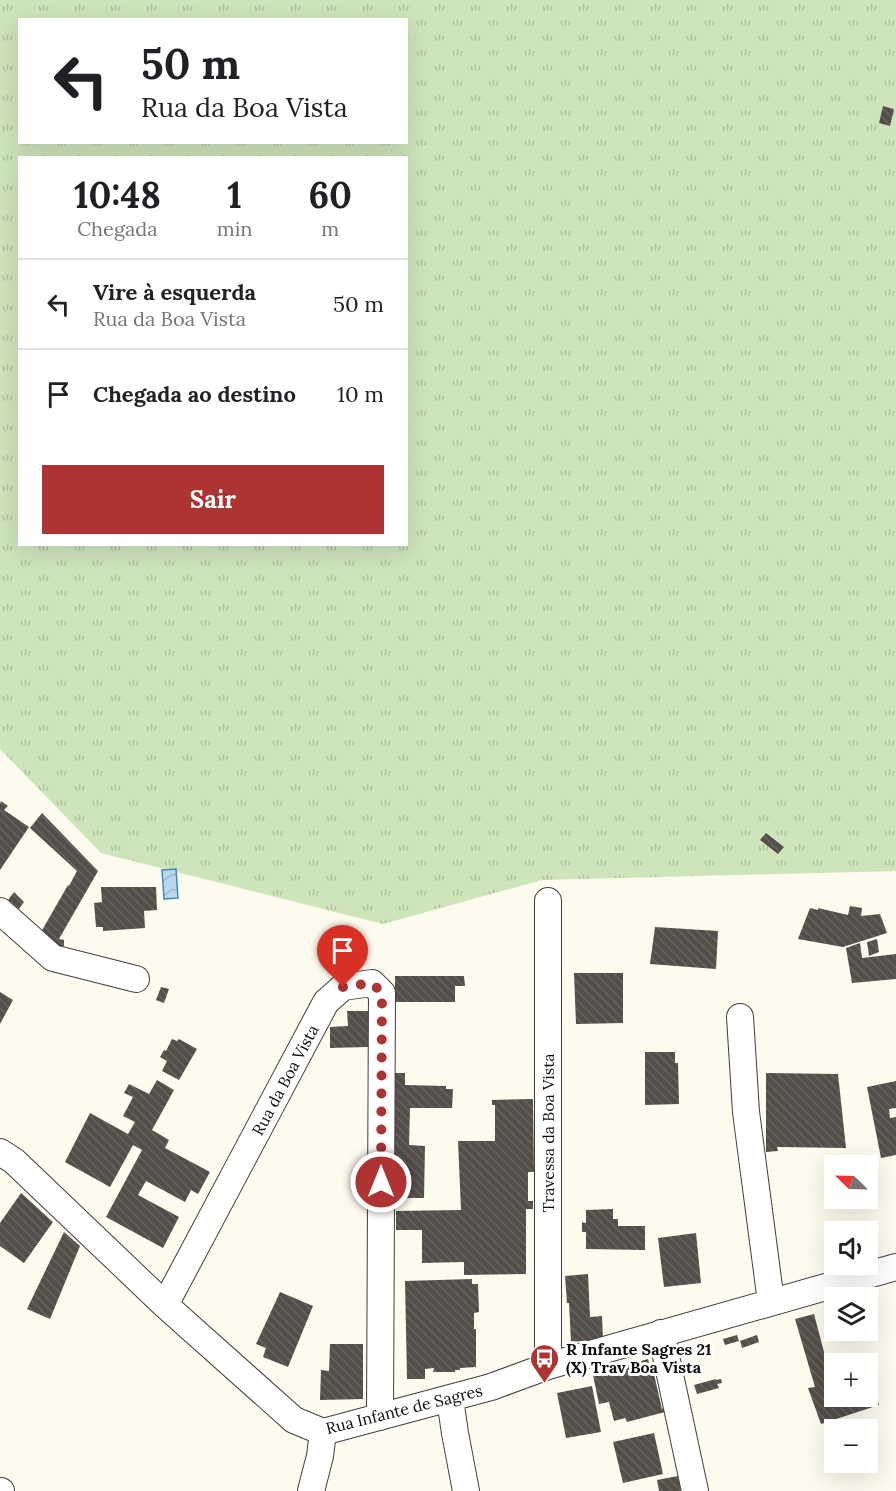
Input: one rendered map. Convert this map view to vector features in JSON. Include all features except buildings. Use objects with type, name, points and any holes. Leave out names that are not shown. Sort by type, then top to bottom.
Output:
[{"type":"street","name":"Travessa da Boa Vista","points":[[548,901],[548,1366]]},
{"type":"street","points":[[0,911],[53,958],[136,979]]},
{"type":"street","name":"Rua da Boa Vista","points":[[165,1305],[326,1002],[343,987],[372,983],[382,993],[380,1418]]},
{"type":"street","points":[[740,1017],[746,1112],[771,1302]]},
{"type":"street","name":"Rua Infante de Sagres","points":[[2,1159],[14,1161],[165,1305],[294,1420],[323,1432],[450,1399],[548,1366],[896,1267]]},
{"type":"street","points":[[661,1333],[695,1491]]},
{"type":"street","points":[[450,1399],[466,1491]]},
{"type":"street","points":[[311,1491],[320,1456],[323,1432]]},
{"type":"green space","points":[[0,0],[896,0],[896,871],[542,880],[383,924],[101,853],[0,749]]},
{"type":"water","points":[[176,869],[178,898],[164,899],[162,870]]},
{"type":"place","name":"R Infante Sagres 21 (X) Trav Boa Vista","points":[[545,1384]]},
{"type":"route","points":[[343,987],[372,983],[382,993],[381,1182]]}]
